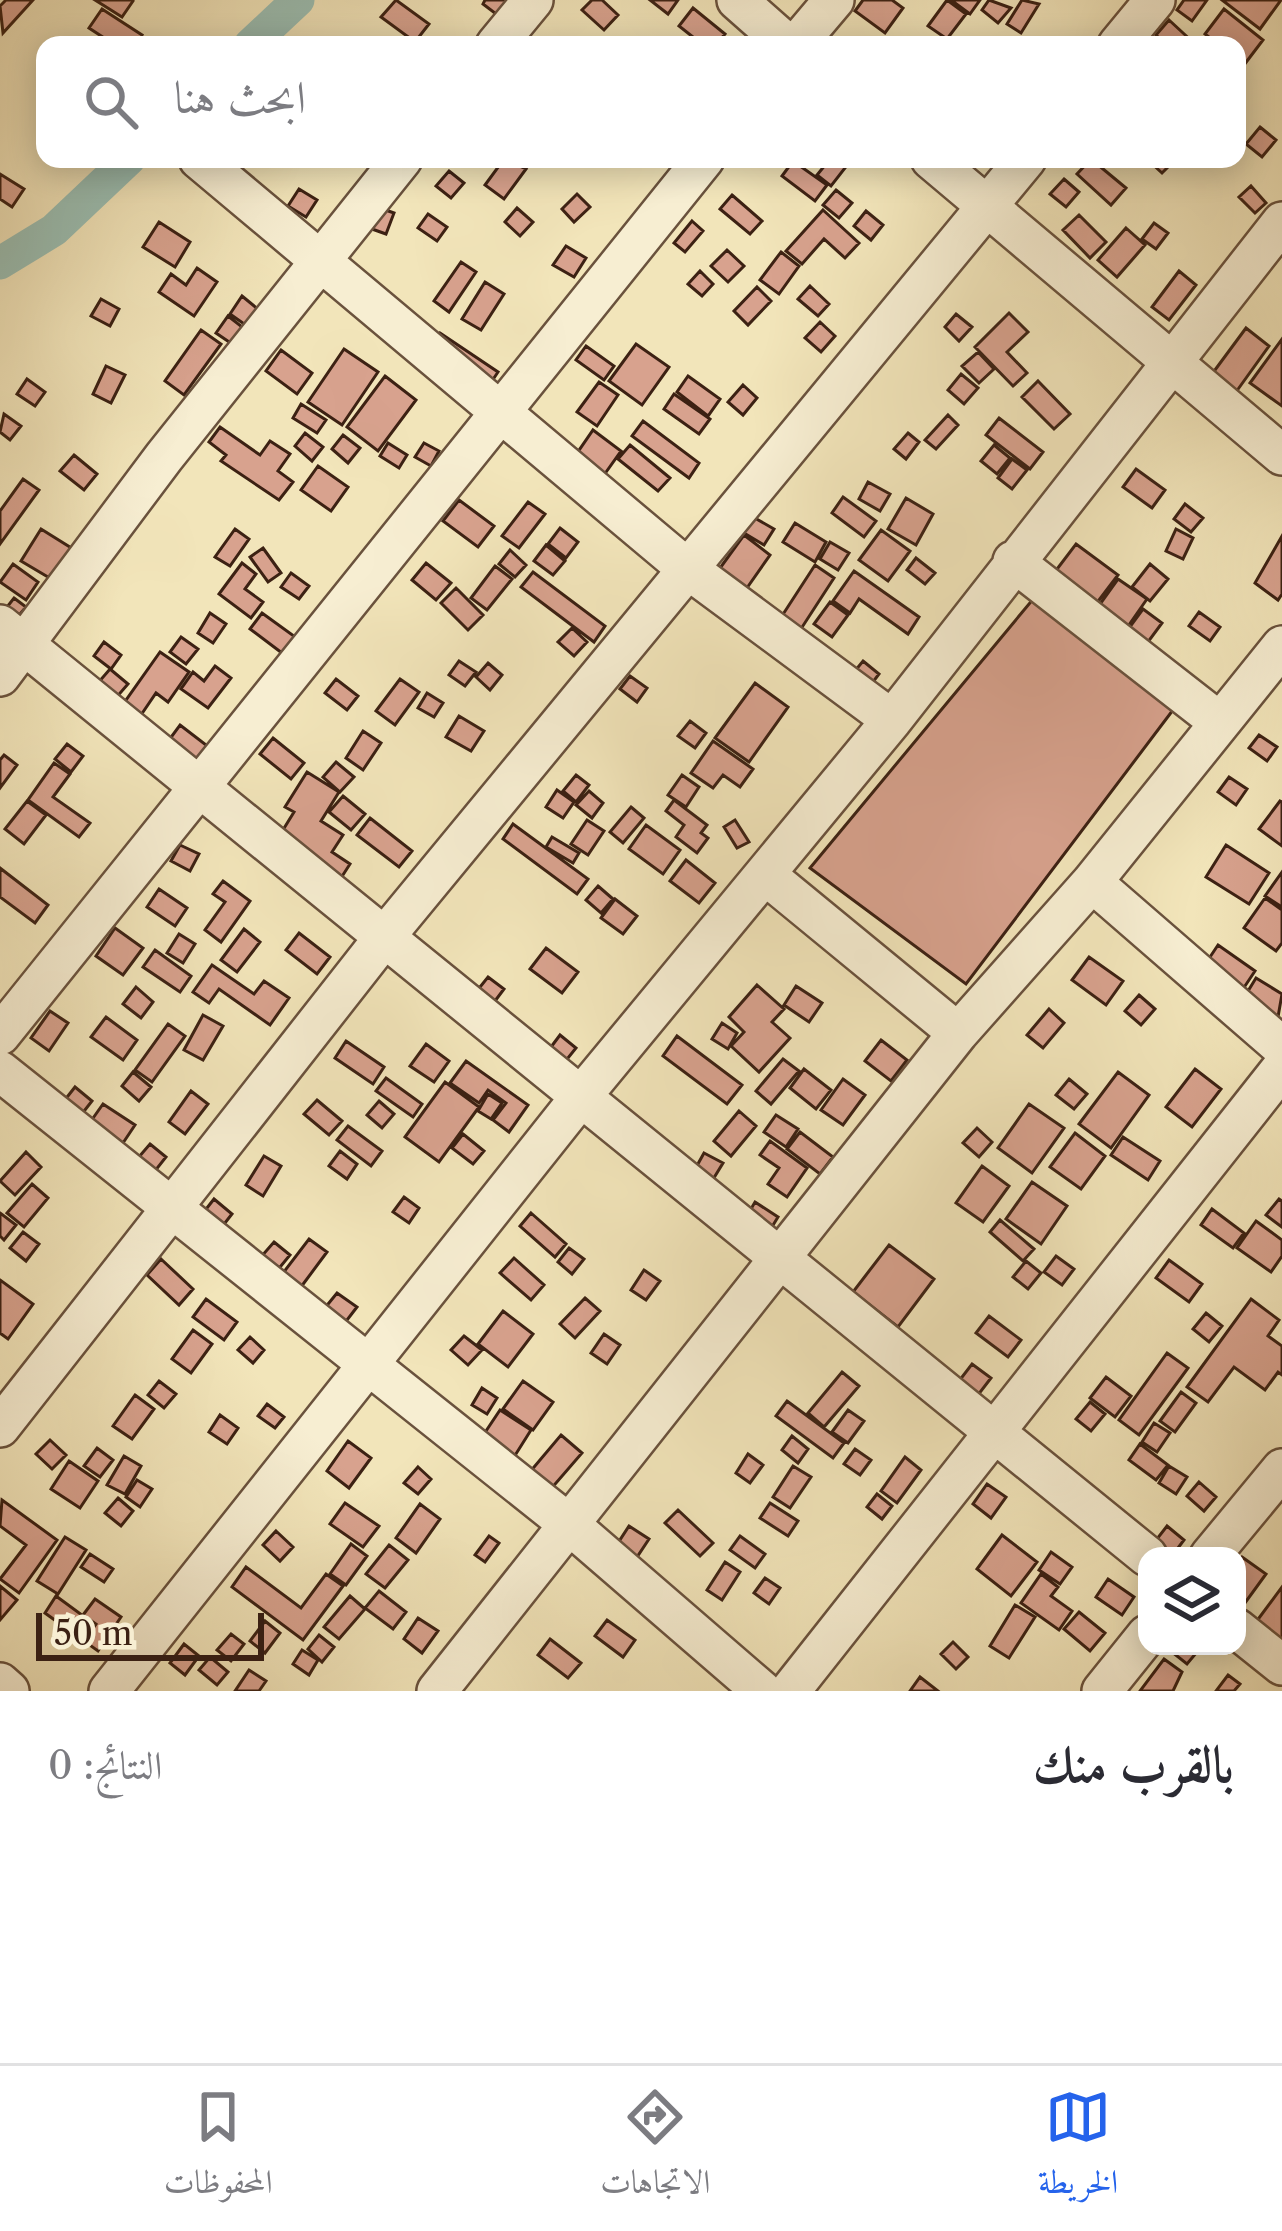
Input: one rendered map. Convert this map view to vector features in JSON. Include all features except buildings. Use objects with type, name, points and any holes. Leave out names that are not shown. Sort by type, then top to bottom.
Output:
[{"type":"street","points":[[503,36],[533,0]]},
{"type":"street","points":[[736,0],[781,36]]},
{"type":"street","points":[[800,36],[834,0]]},
{"type":"street","points":[[1125,36],[1155,0]]},
{"type":"street","points":[[210,168],[684,566],[892,720]]},
{"type":"street","points":[[0,676],[13,635],[395,168]]},
{"type":"street","points":[[0,1035],[697,168]]},
{"type":"street","points":[[942,168],[1282,455]]},
{"type":"street","points":[[0,1427],[386,935],[684,566],[1019,168]]},
{"type":"street","points":[[109,1691],[583,1094],[892,720],[1282,222]]},
{"type":"street","points":[[1013,561],[1218,721]]},
{"type":"street","points":[[13,635],[1138,1548]]},
{"type":"street","points":[[437,1691],[958,1033],[1092,882],[1282,646]]},
{"type":"street","points":[[766,876],[958,1033]]},
{"type":"street","points":[[1092,882],[1282,1047]]},
{"type":"street","points":[[790,1691],[1282,1068]]},
{"type":"street","points":[[0,1071],[570,1525],[762,1691]]},
{"type":"street","points":[[1217,1547],[1282,1469]]},
{"type":"street","points":[[1246,1636],[1282,1665]]},
{"type":"street","points":[[1102,1691],[1138,1646]]},
{"type":"street","points":[[0,1683],[10,1691]]},
{"type":"waterway","points":[[260,36],[298,0]]},
{"type":"waterway","points":[[0,263],[54,230],[119,168]]}]
